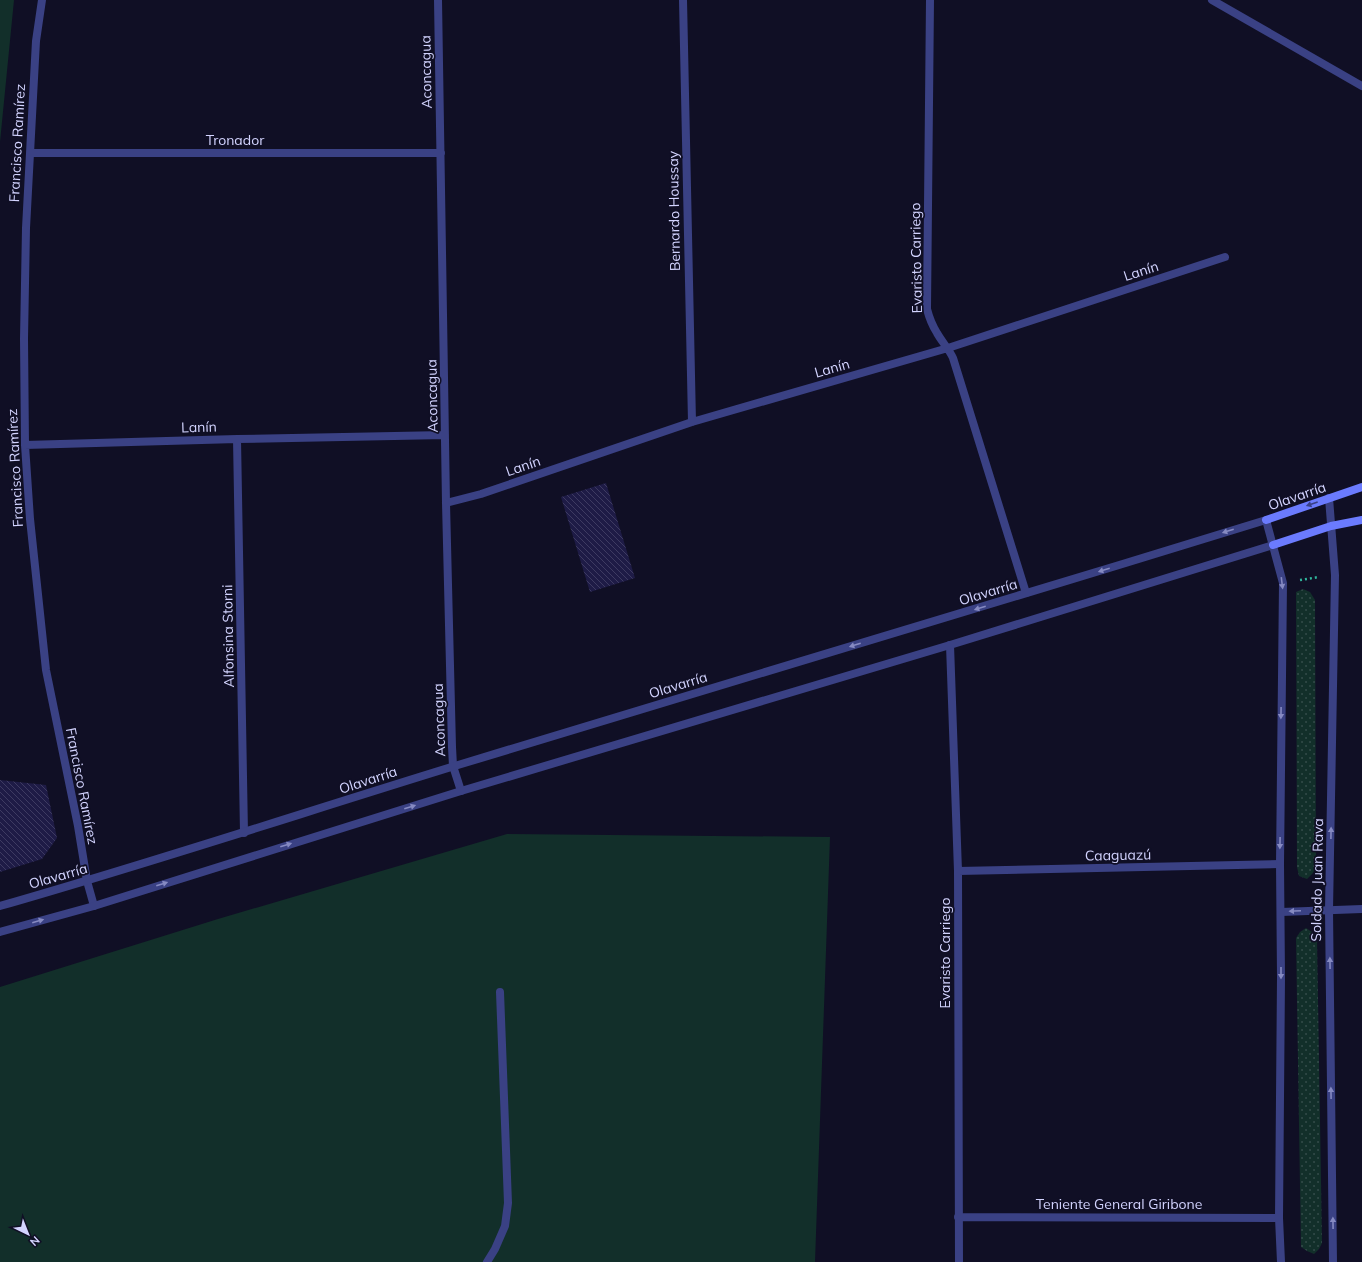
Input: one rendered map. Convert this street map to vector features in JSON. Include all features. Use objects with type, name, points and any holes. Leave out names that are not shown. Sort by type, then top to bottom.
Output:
[{"type":"main road","name":"Olavarría","points":[[1266,520],[1362,487]]},
{"type":"main road","points":[[1272,546],[1331,526],[1362,520]]},
{"type":"street","name":"Francisco Ramírez","points":[[42,0],[36,41],[26,236],[24,339],[25,445],[32,534],[46,670],[78,826],[87,881],[94,906]]},
{"type":"street","name":"Aconcagua","points":[[438,0],[446,503],[453,766],[461,791]]},
{"type":"street","name":"Bernardo Houssay","points":[[683,0],[692,422]]},
{"type":"street","name":"Evaristo Carriego","points":[[930,0],[927,309],[930,320],[937,334],[948,348],[953,358],[1026,594]]},
{"type":"street","points":[[1212,0],[1362,86]]},
{"type":"street","name":"Tronador","points":[[30,153],[441,153]]},
{"type":"street","name":"Lanín","points":[[446,503],[481,494],[692,422],[948,348],[1225,257]]},
{"type":"street","name":"Lanín","points":[[25,445],[445,435]]},
{"type":"street","name":"Alfonsina Storni","points":[[237,439],[244,833]]},
{"type":"street","name":"Soldado Juan Rava","points":[[1329,498],[1335,575],[1329,910],[1333,1262]]},
{"type":"street","points":[[1266,520],[1283,583],[1280,864],[1279,1218],[1281,1262]]},
{"type":"street","name":"Olavarría","points":[[0,906],[244,833],[453,766],[1026,594],[1266,520]]},
{"type":"street","points":[[0,932],[94,906],[461,791],[950,645],[1272,546]]},
{"type":"street","name":"Evaristo Carriego","points":[[950,645],[958,871],[959,1262]]},
{"type":"street","name":"Caaguazú","points":[[958,871],[1280,864]]},
{"type":"street","points":[[1281,912],[1362,909]]},
{"type":"street","points":[[487,1262],[495,1249],[505,1226],[508,1203],[500,992]]},
{"type":"street","name":"Teniente General Giribone","points":[[958,1217],[1279,1218]]},
{"type":"path","points":[[1283,583],[1335,575]]},
{"type":"green space","points":[[0,0],[14,0],[0,142]]},
{"type":"green space","points":[[1303,589],[1310,592],[1315,600],[1316,866],[1313,873],[1307,879],[1299,876],[1297,867],[1296,592]]},
{"type":"green space","points":[[507,834],[830,837],[815,1262],[0,1262],[0,987],[218,919]]},
{"type":"green space","points":[[1306,928],[1317,938],[1322,1243],[1314,1254],[1301,1247],[1296,938],[1300,932]]},
{"type":"building","points":[[606,483],[635,578],[590,592],[561,497]]},
{"type":"building","points":[[0,780],[46,785],[57,838],[42,859],[0,872]]}]
